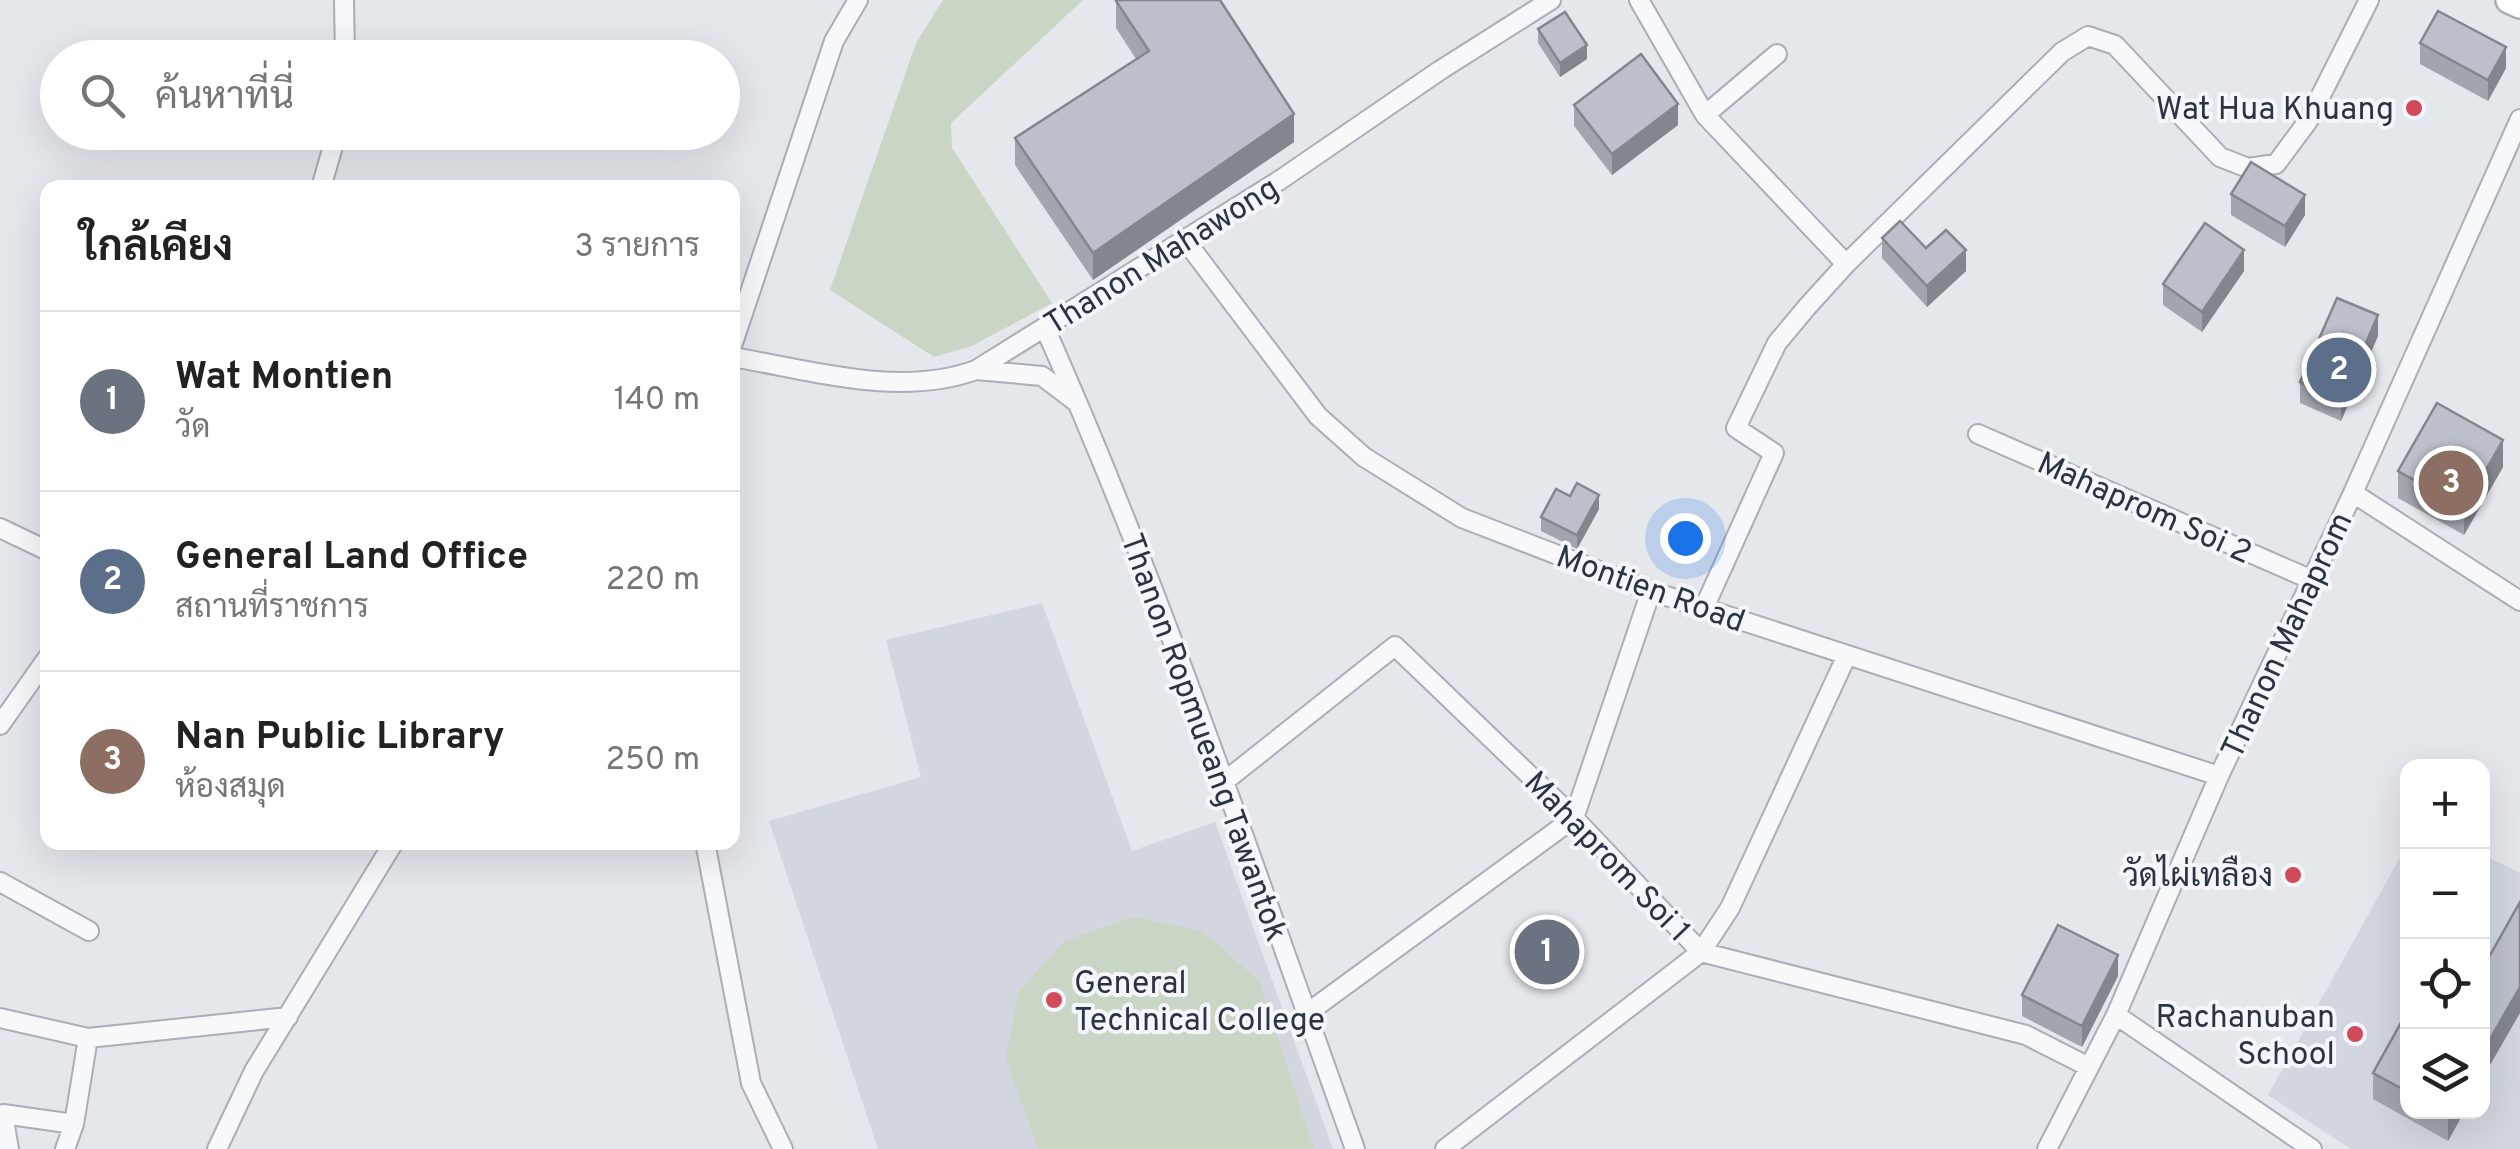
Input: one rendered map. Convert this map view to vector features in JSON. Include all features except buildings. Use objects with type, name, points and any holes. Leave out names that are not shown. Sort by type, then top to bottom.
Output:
[{"type":"main road","points":[[2509,0],[2520,5]]},
{"type":"street","points":[[344,0],[345,40]]},
{"type":"street","points":[[740,322],[834,41],[858,0]]},
{"type":"street","name":"Thanon Mahawong","points":[[740,358],[874,380],[924,383],[976,370],[1185,240],[1551,0]]},
{"type":"street","points":[[1639,0],[1705,114],[1846,264]]},
{"type":"street","points":[[1704,608],[1774,452],[1736,428],[1777,343],[1846,264],[2062,52],[2088,36],[2115,46],[2220,157],[2248,168],[2276,164],[2308,121],[2368,0]]},
{"type":"street","points":[[1705,114],[1777,54]]},
{"type":"street","name":"Thanon Mahaprom","points":[[2047,1149],[2116,1015],[2219,776],[2353,493],[2520,119]]},
{"type":"street","points":[[323,180],[333,150]]},
{"type":"street","name":"Montien Road","points":[[1185,240],[1318,416],[1364,457],[1462,518],[1652,591],[2219,776]]},
{"type":"street","name":"Thanon Ropmueang Tawantok","points":[[1045,328],[1079,404],[1225,780],[1355,1149]]},
{"type":"street","points":[[976,370],[1042,376],[1079,404]]},
{"type":"street","name":"Mahaprom Soi 2","points":[[1978,434],[2312,580]]},
{"type":"street","points":[[2353,493],[2520,601]]},
{"type":"street","points":[[0,528],[40,547]]},
{"type":"street","points":[[1306,1014],[1574,818],[1652,591]]},
{"type":"street","name":"Mahaprom Soi 1","points":[[1225,780],[1395,646],[1574,818],[1701,952],[2026,1035],[2090,1067]]},
{"type":"street","points":[[1445,1149],[1701,952],[1730,908],[1847,656]]},
{"type":"street","points":[[0,726],[40,668]]},
{"type":"street","points":[[218,1149],[254,1071],[389,850]]},
{"type":"street","points":[[707,850],[751,1083],[783,1149]]},
{"type":"street","points":[[0,882],[89,931]]},
{"type":"street","points":[[2116,1015],[2312,1149]]},
{"type":"street","points":[[0,1018],[88,1038],[288,1017]]},
{"type":"street","points":[[65,1149],[74,1124],[88,1038]]},
{"type":"street","points":[[9,1149],[3,1114],[74,1124]]},
{"type":"shaded area","name":"General Technical College","points":[[1042,603],[1132,851],[1215,822],[1333,1149],[878,1149],[769,821],[921,777],[886,640]]},
{"type":"shaded area","name":"Rachanuban School","points":[[2400,858],[2400,1119],[2490,1119],[2490,858],[2520,873],[2520,1149],[2351,1149],[2268,1095]]},
{"type":"green space","points":[[943,0],[1083,0],[951,123],[952,148],[1052,303],[972,346],[934,357],[830,290],[916,43]]},
{"type":"green space","points":[[1133,917],[1202,931],[1259,981],[1314,1149],[1038,1149],[1006,1058],[1018,992],[1065,941]]},
{"type":"place","name":"Wat Hua Khuang","points":[[2414,108]]},
{"type":"place","name":"General Land Office","points":[[2339,370]]},
{"type":"place","name":"Nan Public Library","points":[[2451,483]]},
{"type":"place","name":"วัดไผ่เทลือง","points":[[2293,875]]},
{"type":"place","name":"Wat Montien","points":[[1547,952]]},
{"type":"place","name":"General Technical College","points":[[1054,1000]]},
{"type":"place","name":"Rachanuban School","points":[[2355,1034]]}]
